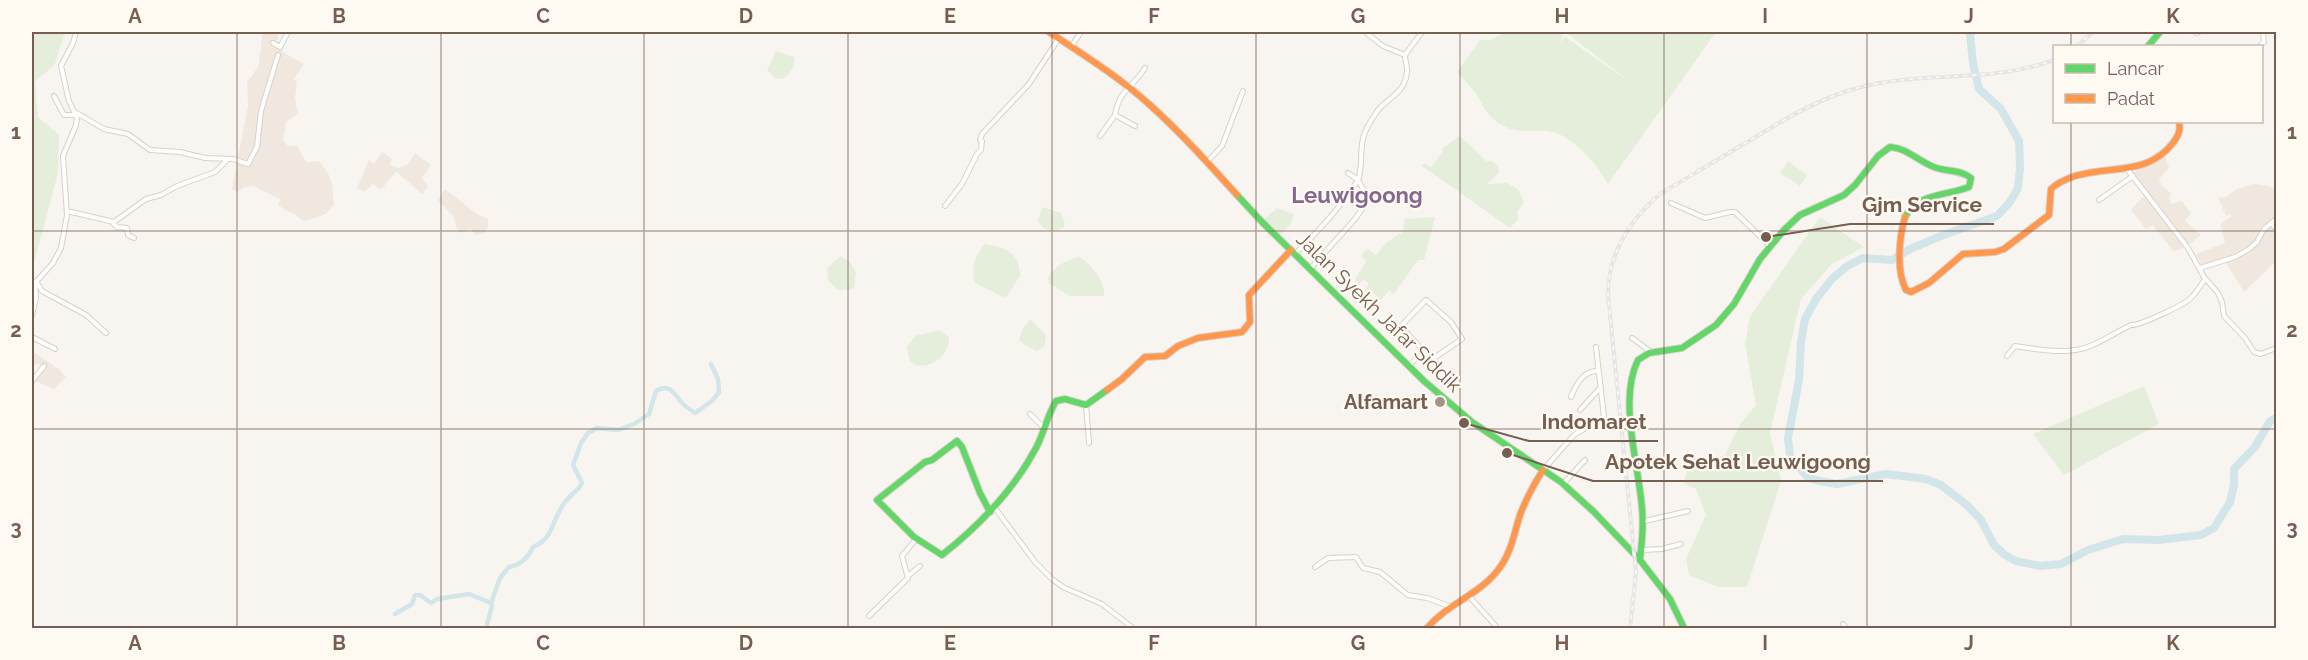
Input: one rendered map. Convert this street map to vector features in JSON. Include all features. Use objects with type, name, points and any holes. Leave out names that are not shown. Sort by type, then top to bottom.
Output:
[{"type":"main road","name":"Jalan Syekh Jafar Siddik","points":[[1049,32],[1128,87],[1163,116],[1293,252],[1456,410],[1563,484],[1640,560],[1670,599],[1684,628]]},
{"type":"main road","points":[[2149,45],[2160,32]]},
{"type":"main road","points":[[1640,560],[1645,521],[1631,390],[1637,362],[1644,355],[1652,352],[1672,352],[1683,348],[1715,326],[1740,298],[1756,266],[1770,246],[1800,215],[1848,192],[1878,156],[1890,147],[1903,150],[1936,168],[1964,172],[1969,175],[1971,182],[1969,187],[1930,197],[1913,205],[1906,214],[1902,232],[1903,286],[1908,292],[1916,291],[1963,254],[2000,251],[2038,225],[2049,215],[2051,189],[2060,181],[2097,170],[2144,166],[2162,156],[2177,137],[2181,128],[2179,123]]},
{"type":"main road","points":[[992,510],[976,484],[960,442],[955,441],[877,500],[916,539],[942,555],[992,510],[1011,489],[1045,429],[1053,406],[1058,400],[1070,400],[1086,405],[1122,379],[1145,357],[1165,356],[1178,346],[1198,338],[1242,332],[1250,322],[1249,295],[1293,252]]},
{"type":"main road","points":[[1426,628],[1449,606],[1491,578],[1513,545],[1525,504],[1543,470]]},
{"type":"street","points":[[32,315],[36,298],[36,281],[53,263],[61,248],[67,212],[63,156],[76,125],[61,66],[76,32]]},
{"type":"street","points":[[273,43],[280,46],[288,32]]},
{"type":"street","points":[[1071,46],[1081,32]]},
{"type":"street","points":[[1365,32],[1383,46],[1405,55]]},
{"type":"street","points":[[1293,252],[1335,214],[1358,180],[1363,164],[1362,138],[1379,108],[1396,95],[1401,88],[1407,70],[1405,55],[1422,32]]},
{"type":"street","points":[[945,206],[962,184],[981,150],[982,134],[1029,84],[1059,38]]},
{"type":"street","points":[[54,96],[64,115],[75,114],[104,129],[128,134],[150,150],[228,159],[248,164],[258,139],[261,111],[278,55]]},
{"type":"street","points":[[1100,136],[1115,115],[1119,99],[1145,68]]},
{"type":"street","points":[[1208,162],[1222,146],[1243,91]]},
{"type":"street","points":[[1115,115],[1135,126]]},
{"type":"street","points":[[113,222],[146,198],[161,195],[177,186],[215,172],[228,159]]},
{"type":"street","points":[[2127,169],[2169,222],[2205,279],[2218,292],[2226,321],[2245,338],[2251,350],[2258,354],[2277,348]]},
{"type":"street","points":[[1310,268],[1369,199],[1358,180],[1348,173]]},
{"type":"street","points":[[2099,200],[2133,176]]},
{"type":"street","points":[[1671,203],[1706,218],[1735,212],[1770,246]]},
{"type":"street","points":[[67,212],[113,222],[117,227],[127,228],[127,234],[134,238]]},
{"type":"street","points":[[2200,268],[2235,257],[2249,249],[2257,242],[2264,229],[2277,219]]},
{"type":"street","points":[[2271,223],[2277,228]]},
{"type":"street","points":[[2007,356],[2015,346],[2077,350],[2088,346],[2180,306],[2190,298],[2205,279]]},
{"type":"street","points":[[36,281],[42,291],[86,315],[106,333]]},
{"type":"street","points":[[1426,300],[1451,322],[1462,339],[1434,358],[1423,351],[1401,327],[1426,300]]},
{"type":"street","points":[[32,337],[55,349]]},
{"type":"street","points":[[1632,338],[1652,352]]},
{"type":"street","points":[[1543,470],[1574,435],[1604,417],[1596,346]]},
{"type":"street","points":[[2054,356],[2060,350]]},
{"type":"street","points":[[1409,366],[1423,351]]},
{"type":"street","points":[[32,381],[44,366]]},
{"type":"street","points":[[1571,396],[1577,384],[1586,374],[1598,370]]},
{"type":"street","points":[[1580,410],[1601,386]]},
{"type":"street","points":[[1086,405],[1089,443]]},
{"type":"street","points":[[1030,414],[1045,429]]},
{"type":"street","points":[[1563,484],[1585,460]]},
{"type":"street","points":[[992,510],[1052,579],[1102,604],[1132,628]]},
{"type":"street","points":[[1645,521],[1688,511]]},
{"type":"street","points":[[869,616],[907,580],[909,574],[903,554],[916,539]]},
{"type":"street","points":[[1642,550],[1662,549],[1681,544]]},
{"type":"street","points":[[1315,567],[1328,558],[1356,557],[1362,567],[1380,572],[1405,594],[1432,599],[1449,606]]},
{"type":"street","points":[[909,574],[920,566]]},
{"type":"street","points":[[1468,594],[1496,628]]},
{"type":"shaded area","points":[[263,32],[278,32],[278,41],[284,53],[304,64],[293,80],[297,81],[295,98],[298,114],[286,122],[283,140],[288,146],[297,146],[306,162],[319,161],[328,173],[332,184],[334,205],[326,214],[308,220],[303,221],[278,205],[280,199],[253,186],[245,187],[237,192],[232,189],[248,105],[247,82],[258,67]]},
{"type":"shaded area","points":[[2164,151],[2169,168],[2159,179],[2161,185],[2171,193],[2169,197],[2171,204],[2182,201],[2191,213],[2185,221],[2201,235],[2185,248],[2173,251],[2153,225],[2146,229],[2131,210],[2144,196],[2129,176]]},
{"type":"shaded area","points":[[382,152],[392,158],[390,165],[398,168],[408,164],[415,153],[431,165],[422,178],[428,186],[422,194],[396,171],[381,190],[373,184],[364,192],[357,188],[369,160],[374,164]]},
{"type":"shaded area","points":[[2254,184],[2269,186],[2276,190],[2276,261],[2244,292],[2223,258],[2202,266],[2196,254],[2225,243],[2220,224],[2232,216],[2230,214],[2226,216],[2218,198],[2226,197],[2237,189]]},
{"type":"shaded area","points":[[445,189],[477,214],[488,219],[488,226],[484,233],[476,235],[470,229],[460,233],[454,217],[438,200]]},
{"type":"shaded area","points":[[32,351],[60,370],[66,377],[54,389],[35,381],[40,364],[32,365]]},
{"type":"green space","points":[[32,32],[65,32],[55,64],[35,82],[38,117],[59,135],[58,173],[32,270]]},
{"type":"green space","points":[[1506,32],[1558,32],[1562,35],[1561,44],[1564,36],[1630,82],[1565,32],[1716,32],[1608,184],[1590,159],[1565,137],[1547,131],[1515,130],[1497,122],[1488,114],[1476,94],[1457,72],[1480,40],[1491,40]]},
{"type":"green space","points":[[776,51],[794,57],[792,70],[782,79],[775,78],[767,70]]},
{"type":"green space","points":[[1459,136],[1486,161],[1492,161],[1498,166],[1499,173],[1487,184],[1507,183],[1519,190],[1524,202],[1517,213],[1519,218],[1510,228],[1422,166],[1424,163],[1431,167],[1443,151],[1442,149]]},
{"type":"green space","points":[[1788,161],[1807,175],[1800,186],[1780,173]]},
{"type":"green space","points":[[1042,207],[1061,213],[1064,227],[1053,232],[1042,227],[1038,221]]},
{"type":"green space","points":[[1277,208],[1294,214],[1291,224],[1280,235],[1264,219]]},
{"type":"green space","points":[[1435,217],[1424,260],[1418,260],[1394,294],[1389,290],[1381,300],[1371,291],[1366,295],[1363,292],[1369,284],[1364,279],[1360,283],[1355,279],[1366,262],[1361,255],[1367,249],[1376,255],[1387,242],[1403,232],[1405,219]]},
{"type":"green space","points":[[1820,217],[1864,247],[1832,264],[1801,299],[1770,433],[1781,481],[1747,587],[1718,587],[1689,575],[1686,559],[1706,515],[1696,489],[1684,484],[1688,463],[1723,459],[1740,424],[1756,405],[1745,344],[1750,316]]},
{"type":"green space","points":[[985,244],[1010,252],[1017,261],[1020,276],[1007,296],[1003,297],[975,283],[974,262]]},
{"type":"green space","points":[[841,256],[850,262],[856,272],[854,288],[850,290],[838,290],[828,280],[827,268]]},
{"type":"green space","points":[[1079,257],[1097,274],[1103,286],[1104,296],[1070,296],[1049,283],[1048,279],[1056,268]]},
{"type":"green space","points":[[1030,319],[1046,335],[1044,347],[1037,351],[1019,340],[1022,330]]},
{"type":"green space","points":[[939,330],[949,337],[946,349],[939,359],[923,366],[910,361],[907,347],[915,336]]},
{"type":"green space","points":[[2144,386],[2159,424],[2064,475],[2033,434]]},
{"type":"waterway","points":[[1970,32],[1973,64],[1979,89],[2001,109],[2019,141],[2018,188],[2010,202],[1997,216],[1941,236],[1910,249],[1892,260],[1863,258],[1847,266],[1832,279],[1816,299],[1805,319],[1799,380],[1788,438],[1790,456],[1808,478],[1820,481],[1837,484],[1886,474],[1926,479],[1941,485],[1968,506],[1981,520],[1994,545],[2005,555],[2016,561],[2040,566],[2061,564],[2088,550],[2123,539],[2158,540],[2201,535],[2214,528],[2230,502],[2234,485],[2234,469],[2255,447],[2270,421],[2276,418]]},
{"type":"waterway","points":[[486,628],[491,603],[500,578],[509,567],[524,560],[533,547],[546,538],[561,507],[582,483],[573,465],[581,443],[588,433],[597,428],[618,430],[634,424],[649,414],[656,391],[665,388],[672,391],[695,413],[712,401],[719,392],[718,379],[711,364]]},
{"type":"waterway","points":[[395,614],[412,604],[415,595],[420,595],[431,603],[437,599],[469,594],[491,603]]},
{"type":"railway","points":[[2078,45],[2093,32]]},
{"type":"railway","points":[[1630,628],[1636,572],[1608,295],[1616,252],[1630,227],[1660,194],[1806,108],[1833,96],[1885,82],[2007,72],[2053,60]]},
{"type":"traffic: fast","points":[[2149,45],[2160,32]]},
{"type":"traffic: fast","points":[[1684,628],[1670,599],[1640,560],[1643,515],[1630,413],[1632,376],[1638,360],[1649,353],[1682,348],[1716,325],[1734,304],[1760,259],[1784,230],[1800,215],[1844,195],[1878,156],[1890,147],[1907,152],[1939,169],[1962,173],[1971,178],[1969,187],[1925,199],[1917,203],[1905,217]]},
{"type":"traffic: fast","points":[[1237,195],[1424,381],[1472,422],[1561,482],[1594,512],[1640,560]]},
{"type":"traffic: fast","points":[[990,512],[980,493],[962,447],[957,441],[932,460],[925,462],[877,500],[914,537],[942,555],[969,532],[982,519],[995,506],[1017,479],[1036,448],[1056,401],[1065,399],[1086,405],[1107,390]]},
{"type":"traffic: slow","points":[[1049,32],[1114,76],[1150,105],[1237,195]]},
{"type":"traffic: slow","points":[[1905,217],[1900,244],[1900,264],[1906,290],[1911,292],[1929,283],[1963,254],[1995,252],[2004,249],[2049,215],[2051,189],[2059,183],[2075,176],[2128,168],[2152,161],[2173,143],[2179,133],[2179,123]]},
{"type":"traffic: slow","points":[[1107,390],[1145,357],[1165,356],[1178,346],[1198,338],[1242,332],[1250,322],[1249,295],[1291,250]]},
{"type":"traffic: slow","points":[[1427,628],[1444,612],[1482,586],[1498,570],[1509,551],[1525,503],[1543,470]]},
{"type":"place","name":"Gjm Service","points":[[1766,237]]},
{"type":"place","name":"Alfamart","points":[[1440,402]]},
{"type":"place","name":"Indomaret","points":[[1464,423]]},
{"type":"place","name":"Apotek Sehat Leuwigoong","points":[[1507,453]]},
{"type":"district","name":"Leuwigoong","points":[[1357,195]]}]
